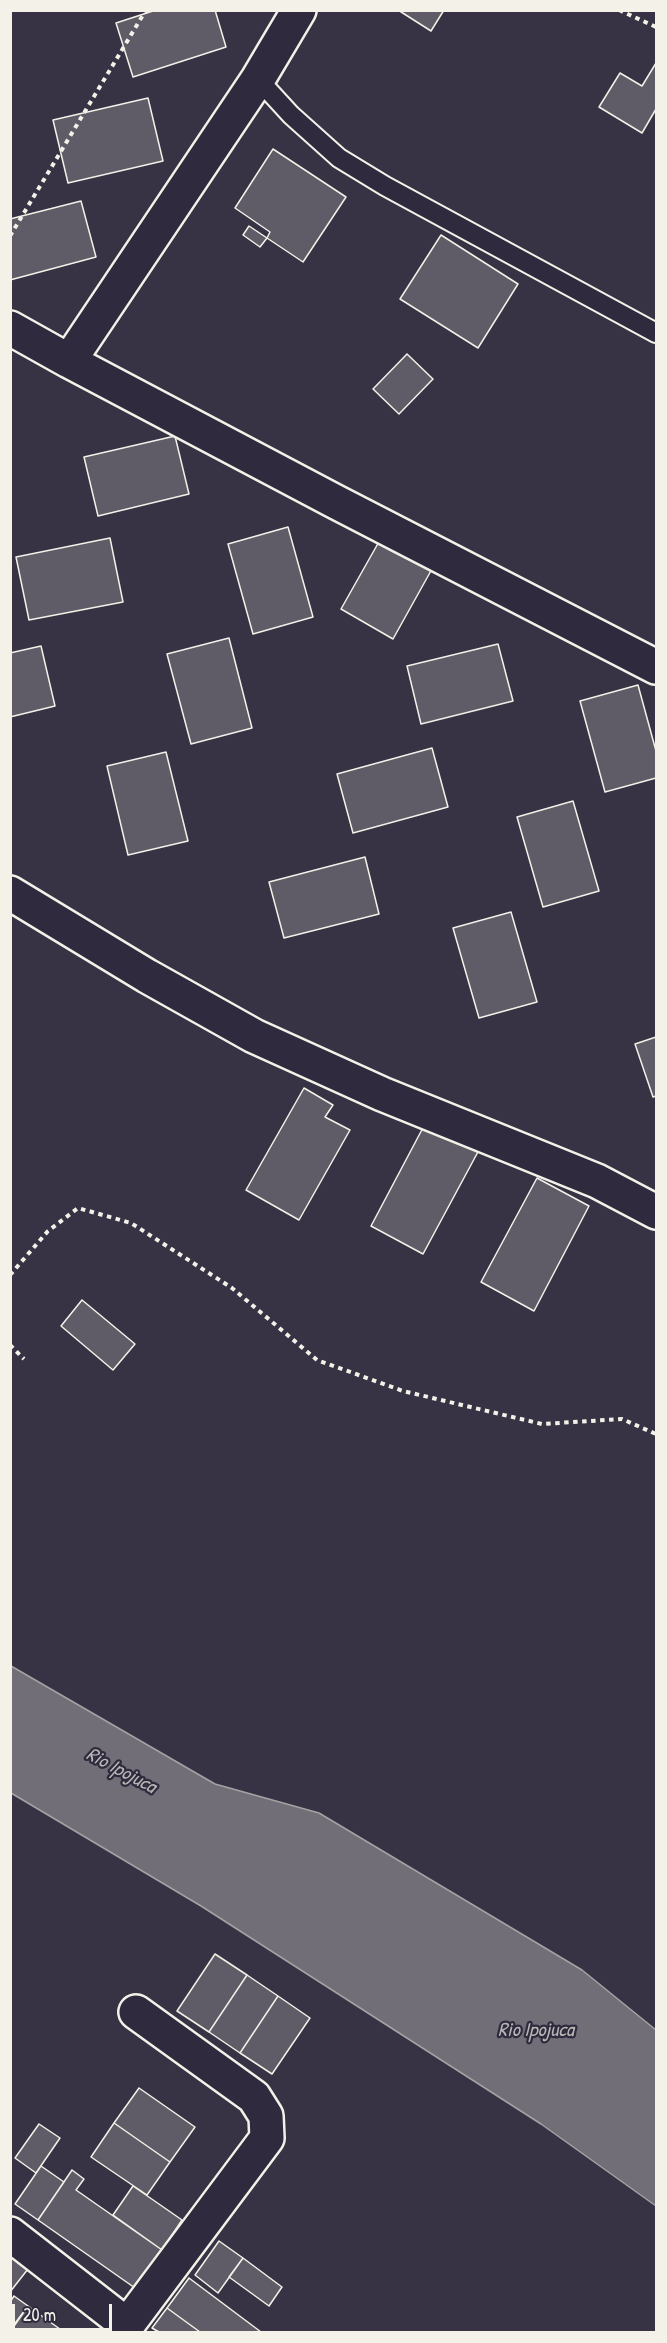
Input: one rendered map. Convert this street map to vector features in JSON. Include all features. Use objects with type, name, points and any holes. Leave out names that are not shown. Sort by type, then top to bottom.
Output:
[{"type":"street","points":[[69,361],[258,78],[299,10]]},
{"type":"street","points":[[10,328],[69,361],[657,667]]},
{"type":"street","points":[[10,893],[147,976],[254,1036],[382,1094],[597,1181],[657,1212]]},
{"type":"street","points":[[10,2234],[125,2329],[267,2138],[266,2116],[254,2097],[136,2012]]},
{"type":"lane","points":[[258,78],[291,115],[339,158],[385,186],[657,333]]},
{"type":"path","points":[[10,236],[146,10]]},
{"type":"path","points":[[619,10],[657,27]]},
{"type":"path","points":[[10,1275],[48,1231],[78,1208],[131,1223],[232,1288],[317,1360],[403,1391],[542,1424],[622,1419],[657,1434]]},
{"type":"path","points":[[10,1345],[24,1359]]},
{"type":"water","name":"Rio Ipojuca","points":[[11,1666],[215,1784],[319,1813],[582,1970],[656,2030],[656,2206],[541,2124],[201,1906],[11,1793]]},
{"type":"building","points":[[156,10],[215,10],[226,47],[133,77],[116,23]]},
{"type":"building","points":[[398,10],[444,10],[431,31]]},
{"type":"building","points":[[656,63],[656,109],[642,133],[599,107],[620,73],[642,86]]},
{"type":"building","points":[[148,98],[163,161],[68,183],[53,120]]},
{"type":"building","points":[[273,149],[346,197],[303,262],[267,238],[270,232],[235,208]]},
{"type":"building","points":[[81,201],[96,257],[10,280],[10,219]]},
{"type":"building","points":[[249,226],[267,238],[260,247],[243,235]]},
{"type":"building","points":[[441,235],[518,284],[478,348],[400,299]]},
{"type":"building","points":[[407,354],[433,379],[399,414],[373,389]]},
{"type":"building","points":[[175,436],[189,494],[98,516],[84,457]]},
{"type":"building","points":[[288,527],[313,617],[253,634],[228,544]]},
{"type":"building","points":[[385,531],[437,560],[393,639],[341,609]]},
{"type":"building","points":[[110,538],[123,602],[29,620],[16,557]]},
{"type":"building","points":[[229,638],[252,728],[191,744],[167,654]]},
{"type":"building","points":[[498,644],[513,701],[421,724],[407,666]]},
{"type":"building","points":[[41,646],[55,706],[10,717],[10,653]]},
{"type":"building","points":[[638,685],[656,751],[656,778],[605,792],[580,701]]},
{"type":"building","points":[[432,748],[448,807],[353,833],[337,774]]},
{"type":"building","points":[[166,752],[188,841],[128,855],[107,766]]},
{"type":"building","points":[[573,801],[599,891],[543,907],[517,817]]},
{"type":"building","points":[[365,857],[379,914],[284,938],[269,882]]},
{"type":"building","points":[[511,912],[537,1002],[479,1018],[453,928]]},
{"type":"building","points":[[656,1037],[656,1096],[653,1097],[635,1044]]},
{"type":"building","points":[[304,1088],[333,1105],[325,1117],[350,1130],[299,1220],[246,1190]]},
{"type":"building","points":[[426,1122],[479,1150],[423,1254],[371,1226]]},
{"type":"building","points":[[537,1178],[589,1206],[534,1311],[481,1282]]},
{"type":"building","points":[[82,1300],[135,1344],[113,1370],[61,1326]]},
{"type":"building","points":[[215,1954],[247,1975],[209,2032],[177,2011]]},
{"type":"building","points":[[247,1975],[278,1996],[240,2053],[209,2032]]},
{"type":"building","points":[[278,1996],[310,2018],[272,2074],[240,2053]]},
{"type":"building","points":[[139,2088],[195,2127],[170,2162],[114,2123]]},
{"type":"building","points":[[114,2123],[170,2162],[147,2195],[91,2157]]},
{"type":"building","points":[[39,2124],[60,2138],[36,2173],[15,2158]]},
{"type":"building","points":[[41,2166],[64,2182],[38,2220],[15,2204]]},
{"type":"building","points":[[72,2170],[84,2179],[76,2190],[162,2250],[135,2288],[38,2220]]},
{"type":"building","points":[[133,2186],[182,2220],[162,2250],[113,2215]]},
{"type":"building","points":[[219,2241],[243,2258],[218,2293],[195,2275]]},
{"type":"building","points":[[10,2256],[28,2269],[10,2292]]},
{"type":"building","points":[[243,2258],[282,2287],[269,2306],[229,2277]]},
{"type":"building","points":[[189,2278],[261,2332],[200,2332],[167,2308]]},
{"type":"building","points":[[14,2296],[28,2306],[10,2330],[10,2302]]},
{"type":"building","points":[[28,2306],[64,2332],[10,2332]]},
{"type":"building","points":[[167,2308],[200,2332],[159,2332],[152,2328]]}]
